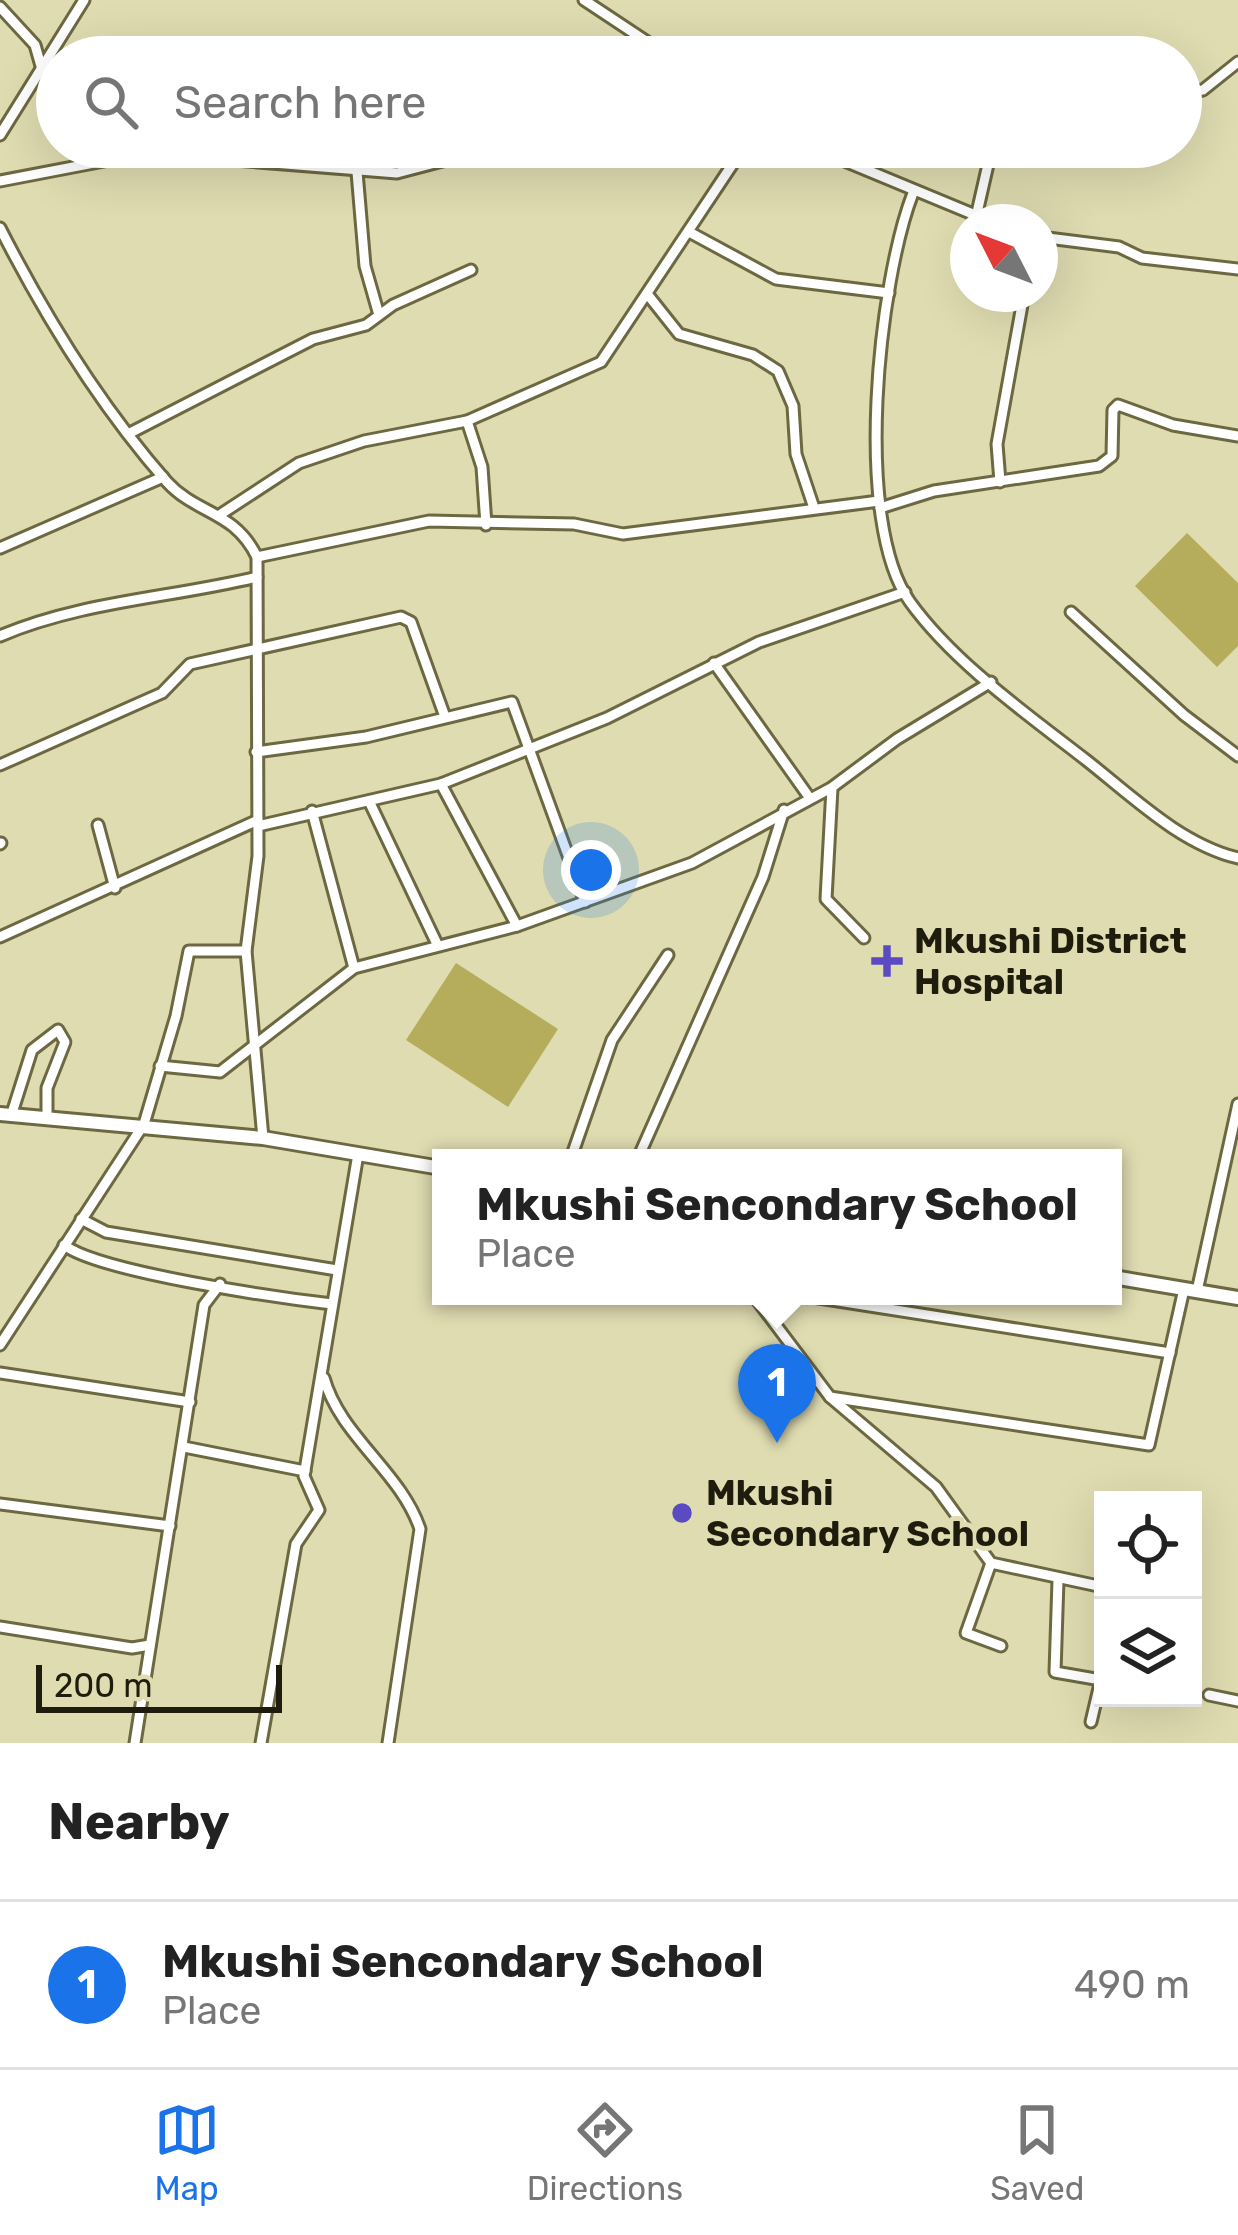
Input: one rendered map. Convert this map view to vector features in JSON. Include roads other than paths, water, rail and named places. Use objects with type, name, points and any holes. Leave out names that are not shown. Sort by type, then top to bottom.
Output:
[{"type":"street","points":[[61,36],[84,0]]},
{"type":"street","points":[[584,0],[638,36]]},
{"type":"street","points":[[0,8],[36,48]]},
{"type":"street","points":[[1202,91],[1238,62]]},
{"type":"street","points":[[0,135],[36,74]]},
{"type":"street","points":[[0,181],[68,168]]},
{"type":"street","points":[[313,168],[397,173],[416,168]]},
{"type":"street","points":[[221,514],[317,456],[467,421],[601,362],[731,168]]},
{"type":"street","points":[[858,168],[950,207]]},
{"type":"street","points":[[979,204],[987,168]]},
{"type":"street","points":[[357,172],[365,266],[380,315]]},
{"type":"street","points":[[914,193],[895,242],[879,388],[879,504],[904,592],[927,622],[991,682],[1160,818],[1193,840],[1238,858]]},
{"type":"street","points":[[0,228],[30,287],[163,477],[183,495],[241,530],[257,557],[258,823],[246,951],[263,1138]]},
{"type":"street","points":[[691,233],[776,279],[889,293]]},
{"type":"street","points":[[1058,239],[1119,247],[1142,258],[1238,268]]},
{"type":"street","points":[[130,433],[313,340],[366,325],[472,270]]},
{"type":"street","points":[[649,295],[679,334],[753,355],[778,371],[793,406],[796,454],[813,506]]},
{"type":"street","points":[[1000,482],[998,444],[1021,312]]},
{"type":"street","points":[[257,557],[410,523],[574,524],[623,534],[813,506],[879,504],[934,490],[1073,474],[1112,456],[1113,410],[1118,405],[1173,425],[1238,436]]},
{"type":"street","points":[[467,421],[482,466],[486,525]]},
{"type":"street","points":[[0,548],[163,477]]},
{"type":"street","points":[[0,635],[51,615],[174,597],[257,577]]},
{"type":"street","points":[[0,938],[258,823],[441,784],[607,718],[759,642],[904,592]]},
{"type":"street","points":[[1071,612],[1184,716],[1238,756]]},
{"type":"street","points":[[0,765],[162,693],[190,664],[406,617],[444,714]]},
{"type":"street","points":[[714,663],[808,797]]},
{"type":"street","points":[[160,1066],[220,1072],[354,968],[517,926],[692,863],[832,788],[991,682]]},
{"type":"street","points":[[256,752],[366,737],[444,714],[512,702],[519,710],[585,902]]},
{"type":"street","points":[[441,784],[517,926]]},
{"type":"street","points":[[832,788],[826,899],[864,938]]},
{"type":"street","points":[[369,801],[437,944]]},
{"type":"street","points":[[642,1149],[763,877],[784,810]]},
{"type":"street","points":[[312,811],[354,968]]},
{"type":"street","points":[[98,825],[115,888]]},
{"type":"street","points":[[0,1345],[144,1124],[189,951],[246,951]]},
{"type":"street","points":[[575,1149],[612,1040],[668,955]]},
{"type":"street","points":[[46,1115],[47,1088],[65,1042],[58,1030],[32,1049],[6,1114],[263,1138],[432,1166]]},
{"type":"street","points":[[830,1397],[1149,1445],[1238,1104]]},
{"type":"street","points":[[262,1743],[296,1544],[318,1518],[305,1471],[358,1154]]},
{"type":"street","points":[[81,1219],[106,1232],[337,1270]]},
{"type":"street","points":[[64,1245],[99,1262],[332,1304]]},
{"type":"street","points":[[1122,1279],[1238,1298]]},
{"type":"street","points":[[135,1743],[204,1305],[220,1284]]},
{"type":"street","points":[[761,1305],[830,1397],[927,1477],[992,1563],[1094,1586]]},
{"type":"street","points":[[864,1305],[1171,1353]]},
{"type":"street","points":[[322,1372],[337,1407],[413,1509],[420,1529],[388,1743]]},
{"type":"street","points":[[0,1373],[190,1402]]},
{"type":"street","points":[[184,1448],[305,1471]]},
{"type":"street","points":[[0,1504],[170,1526]]},
{"type":"street","points":[[992,1563],[965,1631],[1001,1646]]},
{"type":"street","points":[[1058,1580],[1054,1672],[1094,1675]]},
{"type":"street","points":[[0,1627],[132,1648],[150,1645]]},
{"type":"street","points":[[1209,1695],[1238,1701]]},
{"type":"street","points":[[1091,1722],[1095,1707]]},
{"type":"place","name":"Mkushi District Hospital","points":[[887,961]]},
{"type":"place","name":"Mkushi Sencondary School","points":[[777,1443]]},
{"type":"place","name":"Mkushi Secondary School","points":[[682,1513]]}]
